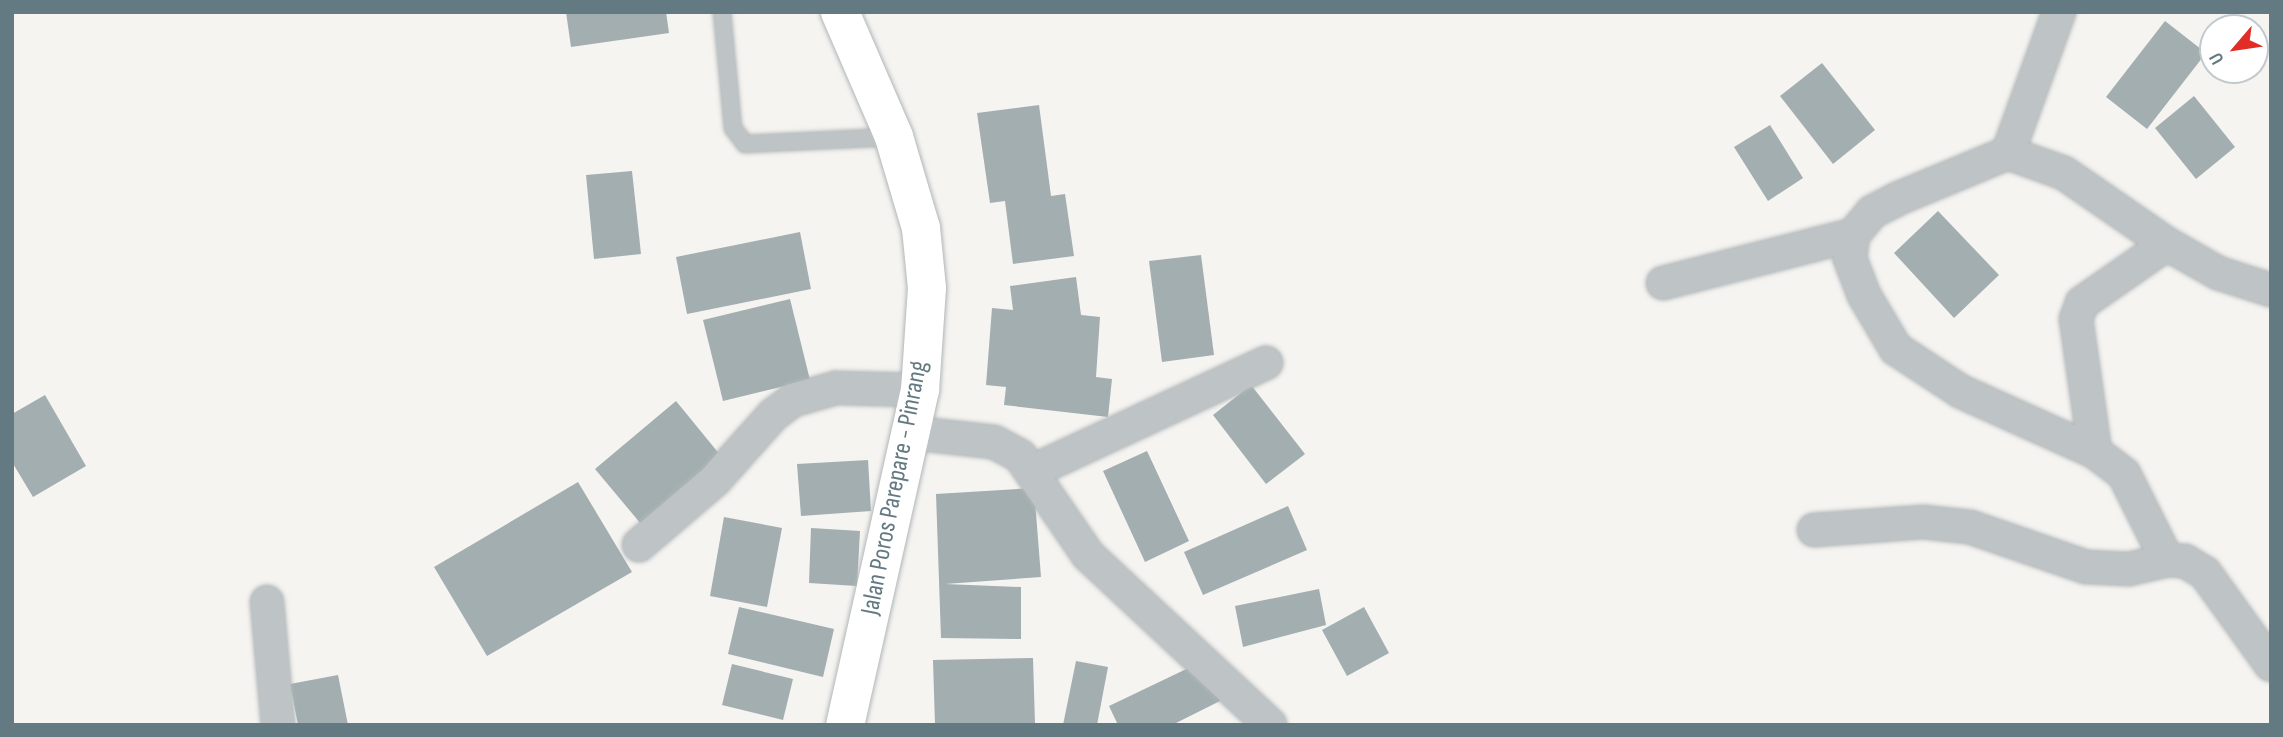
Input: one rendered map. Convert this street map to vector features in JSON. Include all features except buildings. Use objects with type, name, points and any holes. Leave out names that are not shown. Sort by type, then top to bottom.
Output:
[{"type":"highway","name":"Jalan Poros Parepare - Pinrang","points":[[841,12],[894,138],[921,228],[926,276],[920,390],[845,725]]},
{"type":"street","points":[[2008,153],[2059,12]]},
{"type":"street","points":[[2167,560],[2124,474],[2095,452],[1960,391],[1895,349],[1864,295],[1850,258],[1853,235],[1872,212],[2008,153],[2064,173],[2166,244],[2218,273],[2271,290]]},
{"type":"street","points":[[1663,283],[1853,235]]},
{"type":"street","points":[[2095,452],[2076,319],[2082,303],[2166,244]]},
{"type":"street","points":[[1033,471],[1266,363]]},
{"type":"street","points":[[639,545],[735,461],[773,415],[793,400],[836,388],[920,390]]},
{"type":"street","points":[[912,433],[994,442],[1020,456],[1033,471],[1088,555],[1270,725]]},
{"type":"street","points":[[1814,530],[1923,522],[1970,527],[2086,567],[2129,569],[2167,560],[2185,561],[2205,573],[2271,664]]},
{"type":"street","points":[[267,602],[278,725]]},
{"type":"lane","points":[[722,12],[733,128],[745,145],[894,138]]}]
